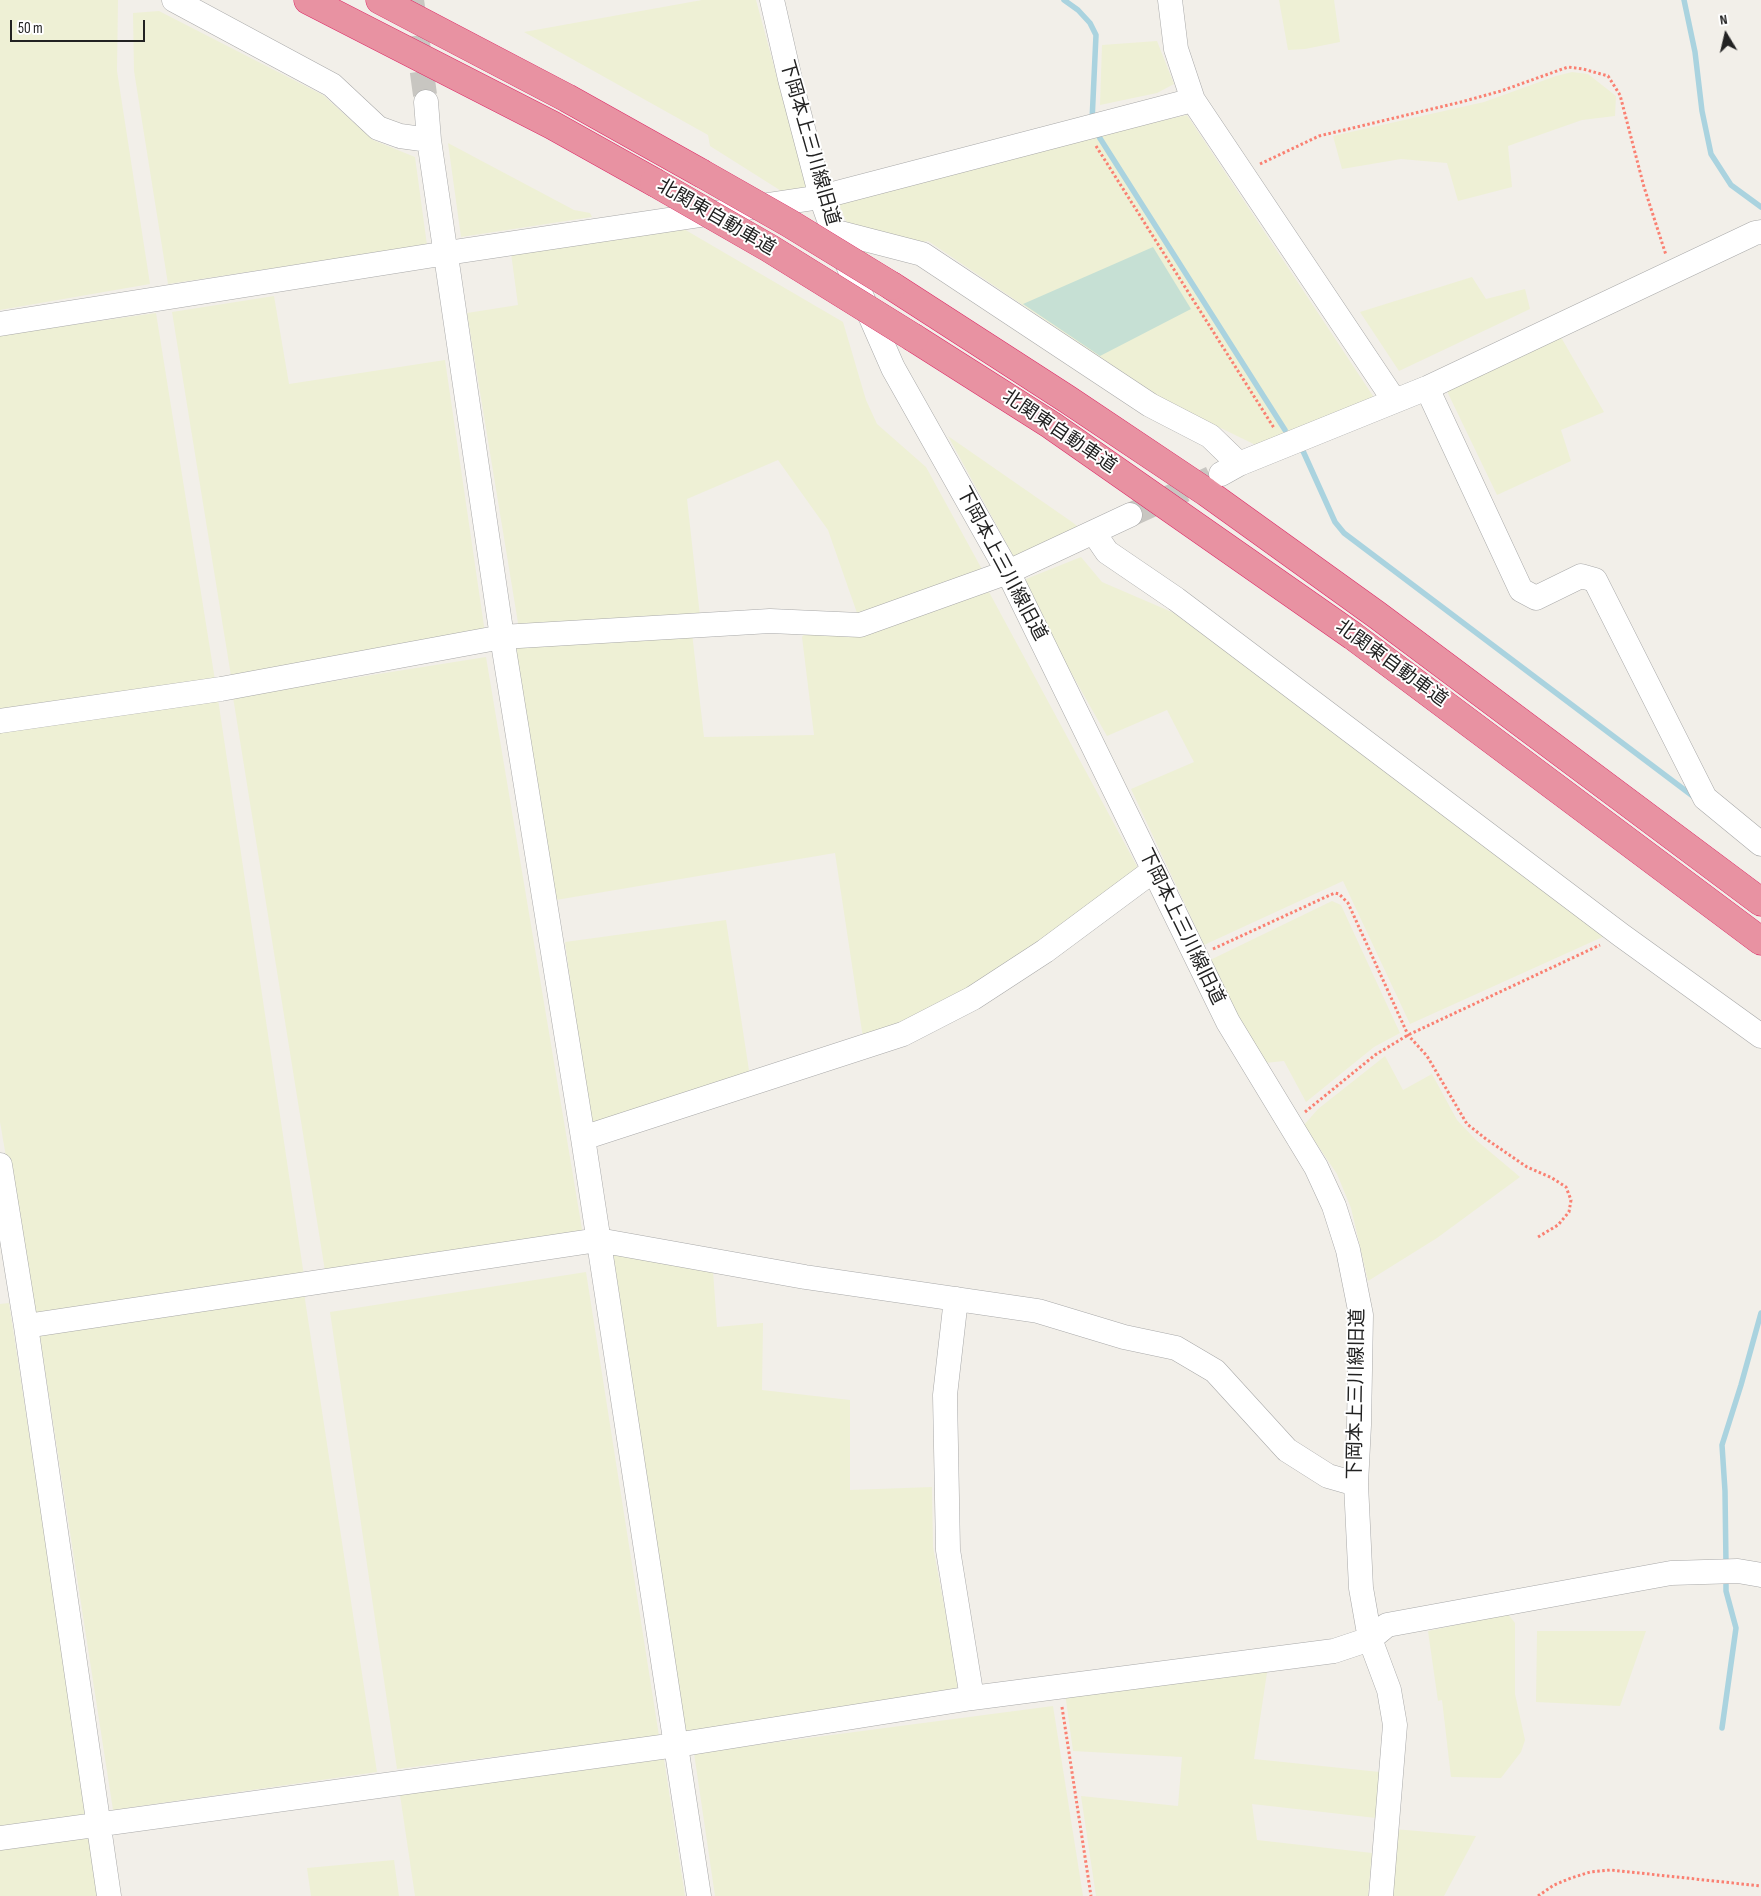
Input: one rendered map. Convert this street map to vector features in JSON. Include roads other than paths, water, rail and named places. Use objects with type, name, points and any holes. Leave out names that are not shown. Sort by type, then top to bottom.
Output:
[{"type":"highway","name":"北関東自動車道","points":[[308,0],[552,125],[654,182],[769,248],[1052,425],[1353,636],[1761,941]]},
{"type":"highway","name":"北関東自動車道","points":[[380,0],[566,98],[789,223],[892,286],[1068,399],[1206,492],[1377,615],[1761,902]]},
{"type":"street","points":[[174,0],[332,84],[378,128],[400,136],[429,140]]},
{"type":"street","name":"下岡本上三川線旧道","points":[[772,0],[790,80],[821,197],[833,231],[893,368],[1008,572],[1228,1022],[1316,1167],[1334,1206],[1348,1250],[1361,1315],[1356,1484],[1361,1588],[1370,1639],[1389,1690],[1395,1725],[1381,1896]]},
{"type":"street","points":[[1170,0],[1176,49],[1193,100],[1394,400]]},
{"type":"street","points":[[0,324],[447,253],[821,197],[1193,100]]},
{"type":"street","points":[[426,102],[429,140],[502,637],[583,1138],[699,1896]]},
{"type":"street","points":[[833,231],[922,254],[1150,405],[1210,436],[1230,469],[1427,388],[1755,233],[1761,232]]},
{"type":"street","points":[[1427,388],[1522,590],[1536,598],[1581,576],[1595,580],[1705,798],[1761,844]]},
{"type":"street","points":[[0,720],[221,689],[502,637],[770,621],[860,625],[1008,572],[1130,515]]},
{"type":"street","points":[[1094,533],[1107,552],[1176,599],[1621,935],[1761,1036]]},
{"type":"street","points":[[583,1138],[903,1034],[973,998],[1045,951],[1154,870]]},
{"type":"street","points":[[0,1165],[26,1326],[109,1896]]},
{"type":"street","points":[[26,1326],[598,1240],[805,1277],[1038,1311],[1124,1337],[1176,1348],[1215,1371],[1287,1450],[1328,1476],[1356,1484]]},
{"type":"street","points":[[956,1299],[945,1395],[948,1550],[972,1698]]},
{"type":"street","points":[[0,1838],[98,1823],[676,1745],[972,1698],[1334,1651],[1370,1639],[1387,1625],[1671,1573],[1738,1571],[1761,1575]]},
{"type":"waterway","points":[[1064,0],[1078,10],[1090,23],[1096,35],[1092,121]]},
{"type":"waterway","points":[[1684,0],[1695,52],[1702,111],[1711,154],[1731,185],[1761,207]]},
{"type":"waterway","points":[[1096,132],[1285,430]]},
{"type":"waterway","points":[[1303,451],[1335,522],[1344,533],[1694,797]]},
{"type":"waterway","points":[[1726,1565],[1722,1445],[1761,1313]]},
{"type":"waterway","points":[[1722,1728],[1736,1628],[1726,1591],[1726,1577]]},
{"type":"tunnel","points":[[412,0],[426,102]]},
{"type":"tunnel","points":[[1130,515],[1211,478]]}]
